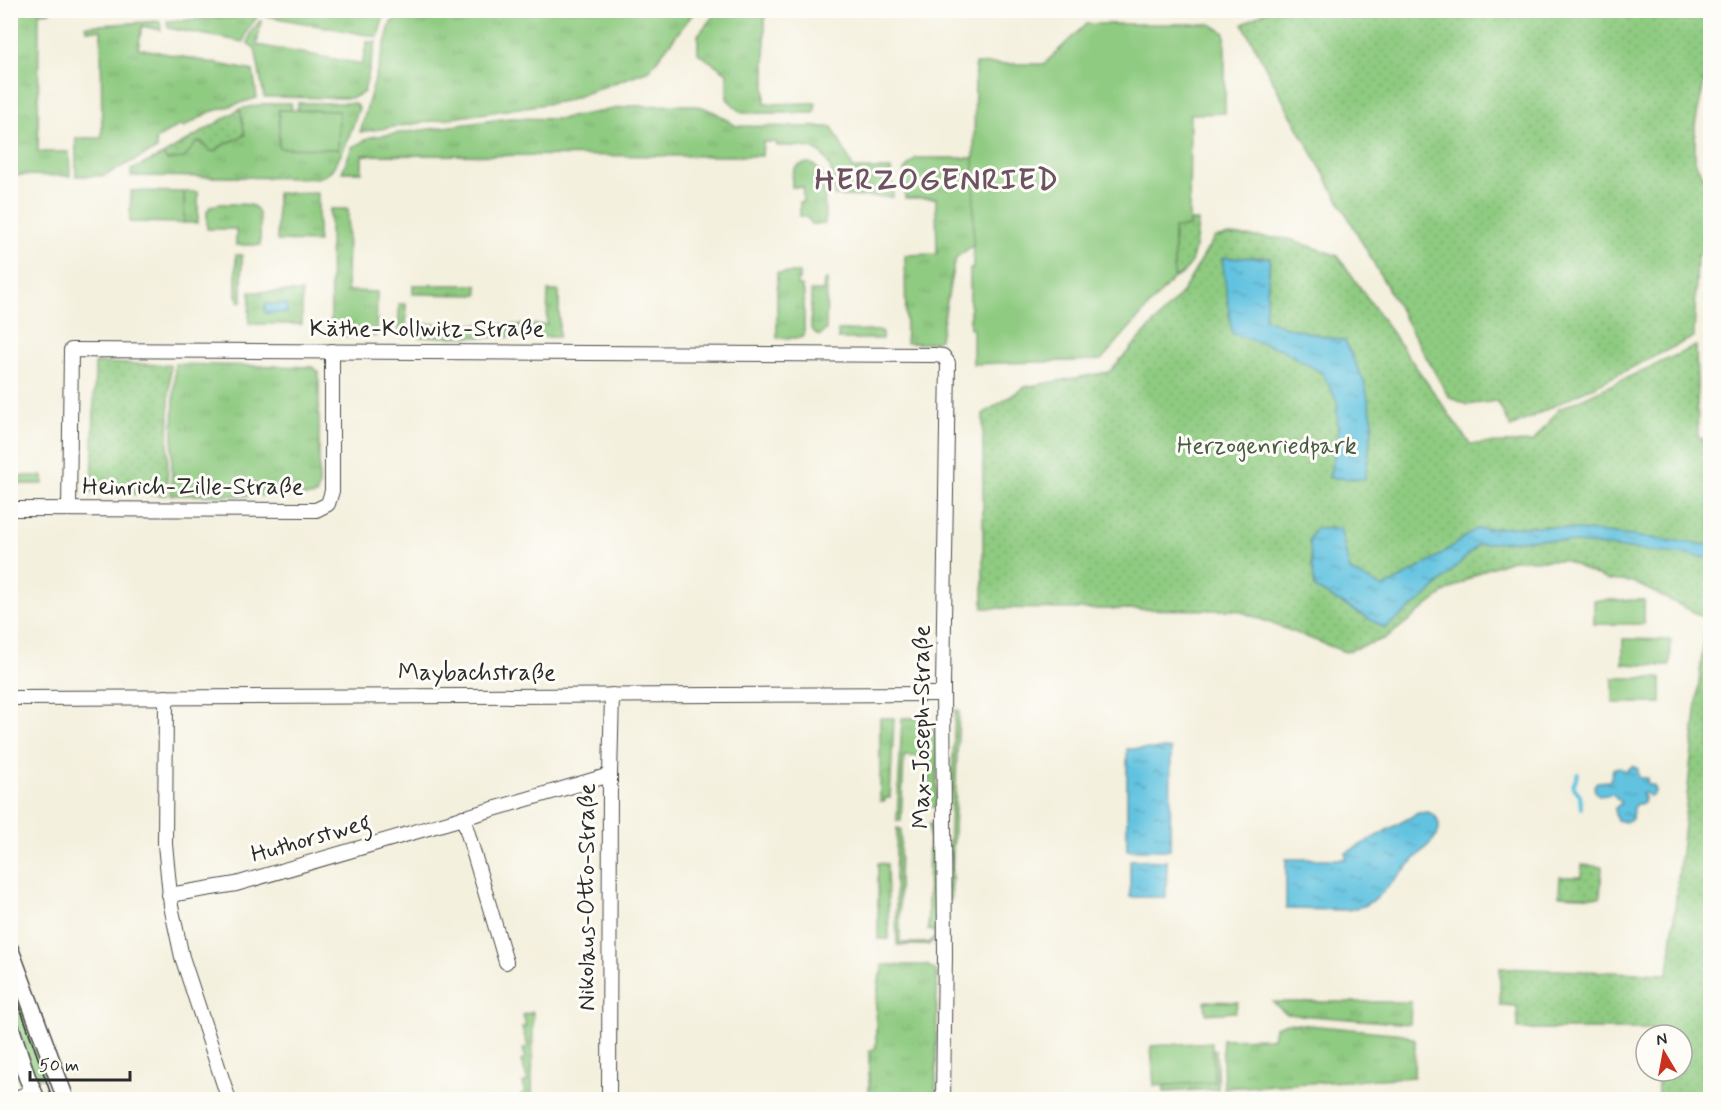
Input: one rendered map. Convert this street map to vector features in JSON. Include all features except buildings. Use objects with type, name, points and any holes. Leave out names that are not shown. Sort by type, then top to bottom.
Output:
[{"type":"street","name":"Käthe-Kollwitz-Straße","points":[[69,509],[72,350],[943,356]]},
{"type":"street","name":"Heinrich-Zille-Straße","points":[[10,509],[316,510],[328,504],[332,491],[332,351]]},
{"type":"street","name":"Max-Joseph-Straße","points":[[943,356],[948,363],[943,694],[945,955],[943,1100]]},
{"type":"street","name":"Maybachstraße","points":[[10,698],[943,694]]},
{"type":"street","name":"Nikolaus-Otto-Straße","points":[[609,1100],[612,695]]},
{"type":"street","points":[[166,697],[165,844],[170,895],[182,957],[229,1100]]},
{"type":"street","name":"Huthorstweg","points":[[170,895],[236,884],[610,775]]},
{"type":"street","points":[[463,817],[506,963]]},
{"type":"street","points":[[10,949],[66,1100]]},
{"type":"street","points":[[10,1024],[35,1095]]},
{"type":"street","points":[[16,1100],[21,1096],[35,1095],[43,1090],[50,1092],[60,1100]]},
{"type":"green space","points":[[11,10],[49,10],[50,12],[39,13],[38,152],[69,152],[70,176],[11,175]]},
{"type":"green space","points":[[416,10],[695,11],[649,70],[565,101],[360,132],[391,22]]},
{"type":"green space","points":[[718,10],[765,11],[765,104],[816,103],[814,113],[742,113],[727,99],[727,73],[698,53],[698,35]]},
{"type":"green space","points":[[1268,10],[1706,11],[1706,73],[1695,125],[1695,163],[1710,186],[1710,246],[1697,256],[1694,337],[1511,427],[1497,401],[1467,405],[1448,396],[1287,108],[1243,24]]},
{"type":"green space","points":[[293,11],[385,11],[378,37],[266,16],[266,14]]},
{"type":"green space","points":[[257,15],[246,32],[244,42],[168,28],[167,21]]},
{"type":"green space","points":[[160,21],[161,30],[142,26],[138,48],[253,71],[257,98],[210,112],[182,128],[180,125],[156,139],[157,149],[103,176],[76,176],[76,138],[102,138],[101,30],[86,30],[85,26]]},
{"type":"green space","points":[[260,21],[257,45],[362,64],[367,42],[376,42],[364,92],[349,98],[264,97],[255,48],[248,44],[250,33]]},
{"type":"green space","points":[[1086,24],[1211,24],[1225,33],[1225,113],[1190,114],[1189,227],[1174,228],[1174,278],[1101,360],[973,364],[973,329],[970,328],[970,269],[973,269],[975,64],[1044,64]]},
{"type":"green space","points":[[291,103],[292,110],[279,110],[338,149],[339,111],[297,110],[298,103],[354,103],[359,108],[342,153],[332,169],[324,176],[313,178],[131,176],[131,170],[163,155],[167,160],[197,142],[202,142],[205,147],[216,151],[221,146],[245,135],[240,109],[263,104]]},
{"type":"green space","points":[[689,105],[716,113],[736,126],[832,127],[854,169],[891,169],[893,197],[834,196],[832,175],[823,155],[806,147],[777,146],[776,142],[763,142],[762,156],[362,155],[362,172],[342,172],[352,147],[371,137],[510,118],[560,119],[630,106]]},
{"type":"green space","points":[[240,109],[245,135],[221,146],[216,151],[210,151],[202,142],[197,142],[184,158],[167,160],[163,155]]},
{"type":"green space","points":[[279,110],[339,111],[338,149],[279,148]]},
{"type":"green space","points":[[916,158],[975,158],[975,244],[957,257],[954,263],[940,339],[924,343],[906,343],[905,255],[937,254],[936,198],[905,198],[904,170]]},
{"type":"green space","points":[[809,163],[818,169],[824,179],[825,224],[811,224],[808,218],[800,216],[803,187],[792,187],[794,170],[799,165]]},
{"type":"green space","points":[[131,191],[184,192],[184,223],[130,222]]},
{"type":"green space","points":[[184,192],[198,192],[198,223],[184,223]]},
{"type":"green space","points":[[277,193],[318,193],[318,242],[277,241]]},
{"type":"green space","points":[[244,204],[256,208],[260,220],[260,245],[236,245],[236,229],[207,229],[207,211],[211,206]]},
{"type":"green space","points":[[330,209],[348,209],[347,291],[377,292],[376,336],[339,336],[331,331]]},
{"type":"green space","points":[[1189,221],[1198,221],[1194,254],[1187,269],[1174,278],[1174,227],[1189,227]]},
{"type":"green space","name":"Herzogenriedpark","points":[[1229,235],[1290,239],[1338,256],[1470,444],[1533,442],[1559,409],[1696,346],[1698,437],[1710,442],[1710,1099],[1658,1099],[1658,1083],[1694,1083],[1694,1023],[1634,1023],[1634,1029],[1518,1029],[1517,1006],[1500,1005],[1500,968],[1668,974],[1706,618],[1633,582],[1607,580],[1564,560],[1512,560],[1484,570],[1444,593],[1386,638],[1345,652],[1237,610],[983,608],[983,414],[1025,387],[1109,372],[1182,293],[1214,238]]},
{"type":"green space","points":[[236,255],[242,255],[242,302],[238,302],[236,296]]},
{"type":"green space","points":[[777,273],[799,273],[797,286],[802,286],[804,292],[804,335],[800,338],[777,338]]},
{"type":"green space","points":[[824,280],[827,280],[826,330],[819,336],[811,329],[811,291],[823,291]]},
{"type":"green space","points":[[413,285],[477,285],[478,295],[413,294]]},
{"type":"green space","points":[[548,291],[559,291],[559,337],[417,337],[417,324],[547,325]]},
{"type":"green space","points":[[250,292],[302,292],[302,324],[249,324]]},
{"type":"green space","points":[[399,304],[406,304],[406,337],[399,336]]},
{"type":"green space","points":[[838,330],[882,331],[882,339],[838,339]]},
{"type":"green space","points":[[95,363],[170,365],[167,495],[92,493]]},
{"type":"green space","points":[[175,364],[312,367],[319,372],[319,487],[316,495],[171,495]]},
{"type":"green space","points":[[11,476],[43,476],[43,484],[11,484]]},
{"type":"green space","points":[[1594,600],[1644,600],[1644,624],[1594,624]]},
{"type":"green space","points":[[1623,639],[1671,640],[1670,666],[1623,664]]},
{"type":"green space","points":[[1613,678],[1661,678],[1661,703],[1613,703]]},
{"type":"green space","points":[[955,710],[959,710],[951,900],[947,900]]},
{"type":"green space","points":[[880,718],[894,718],[890,798],[885,798],[885,801],[880,801]]},
{"type":"green space","points":[[902,718],[919,718],[937,732],[937,807],[929,806],[929,757],[904,756],[901,821],[897,821]]},
{"type":"green space","points":[[937,823],[936,938],[928,945],[897,945],[895,878],[897,828],[901,829],[900,943],[928,943],[935,937],[934,931],[928,930],[929,824]]},
{"type":"green space","points":[[878,863],[887,864],[889,939],[878,939]]},
{"type":"green space","points":[[1582,865],[1602,867],[1600,897],[1559,895],[1560,877],[1581,877]]},
{"type":"green space","points":[[10,961],[53,1074],[33,1080],[11,1012]]},
{"type":"green space","points":[[882,965],[927,965],[936,971],[936,1099],[869,1100],[869,1052],[876,1047],[876,1005],[880,974],[883,973]]},
{"type":"green space","points":[[1205,1001],[1238,1002],[1235,1012],[1206,1014]]},
{"type":"green space","points":[[1273,1002],[1411,1002],[1410,1024],[1286,1014]]},
{"type":"green space","points":[[533,1012],[532,1099],[522,1099],[521,1094],[526,1093],[523,1083],[528,1081],[521,1061],[526,1059],[523,1049],[528,1047],[522,1027],[526,1026],[523,1015]]},
{"type":"green space","points":[[1287,1023],[1403,1034],[1415,1040],[1414,1077],[1224,1088],[1222,1039],[1273,1038],[1275,1027]]},
{"type":"green space","points":[[1212,1042],[1214,1082],[1154,1086],[1151,1046]]},
{"type":"green space","points":[[1212,1050],[1216,1050],[1218,1089],[1164,1092],[1164,1085],[1214,1082]]},
{"type":"water","points":[[1270,257],[1265,319],[1289,328],[1345,341],[1365,384],[1373,422],[1365,479],[1329,478],[1338,437],[1337,401],[1322,373],[1281,349],[1232,334],[1222,258]]},
{"type":"water","points":[[265,304],[287,304],[287,313],[265,313]]},
{"type":"water","points":[[1543,526],[1710,545],[1710,558],[1541,539],[1479,544],[1427,596],[1385,628],[1315,588],[1309,540],[1315,529],[1340,528],[1350,571],[1384,588],[1434,559],[1476,529]]},
{"type":"water","points":[[1127,749],[1171,749],[1170,850],[1127,850]]},
{"type":"water","points":[[1633,766],[1638,769],[1638,776],[1647,778],[1648,785],[1653,785],[1656,790],[1653,795],[1642,794],[1644,802],[1636,804],[1633,808],[1632,819],[1625,822],[1617,820],[1615,814],[1615,808],[1621,803],[1613,794],[1603,796],[1596,793],[1594,786],[1597,782],[1610,781],[1613,769],[1620,767],[1625,771]]},
{"type":"water","points":[[1428,812],[1438,821],[1437,836],[1376,899],[1348,910],[1286,909],[1286,859],[1346,859],[1346,853],[1418,813]]},
{"type":"water","points":[[1130,860],[1167,861],[1166,897],[1130,897]]},
{"type":"waterway","points":[[1578,774],[1573,786],[1580,795],[1581,808]]},
{"type":"tram line","points":[[10,979],[53,1100]]},
{"type":"district","name":"HERZOGENRIED","points":[[937,180]]}]
